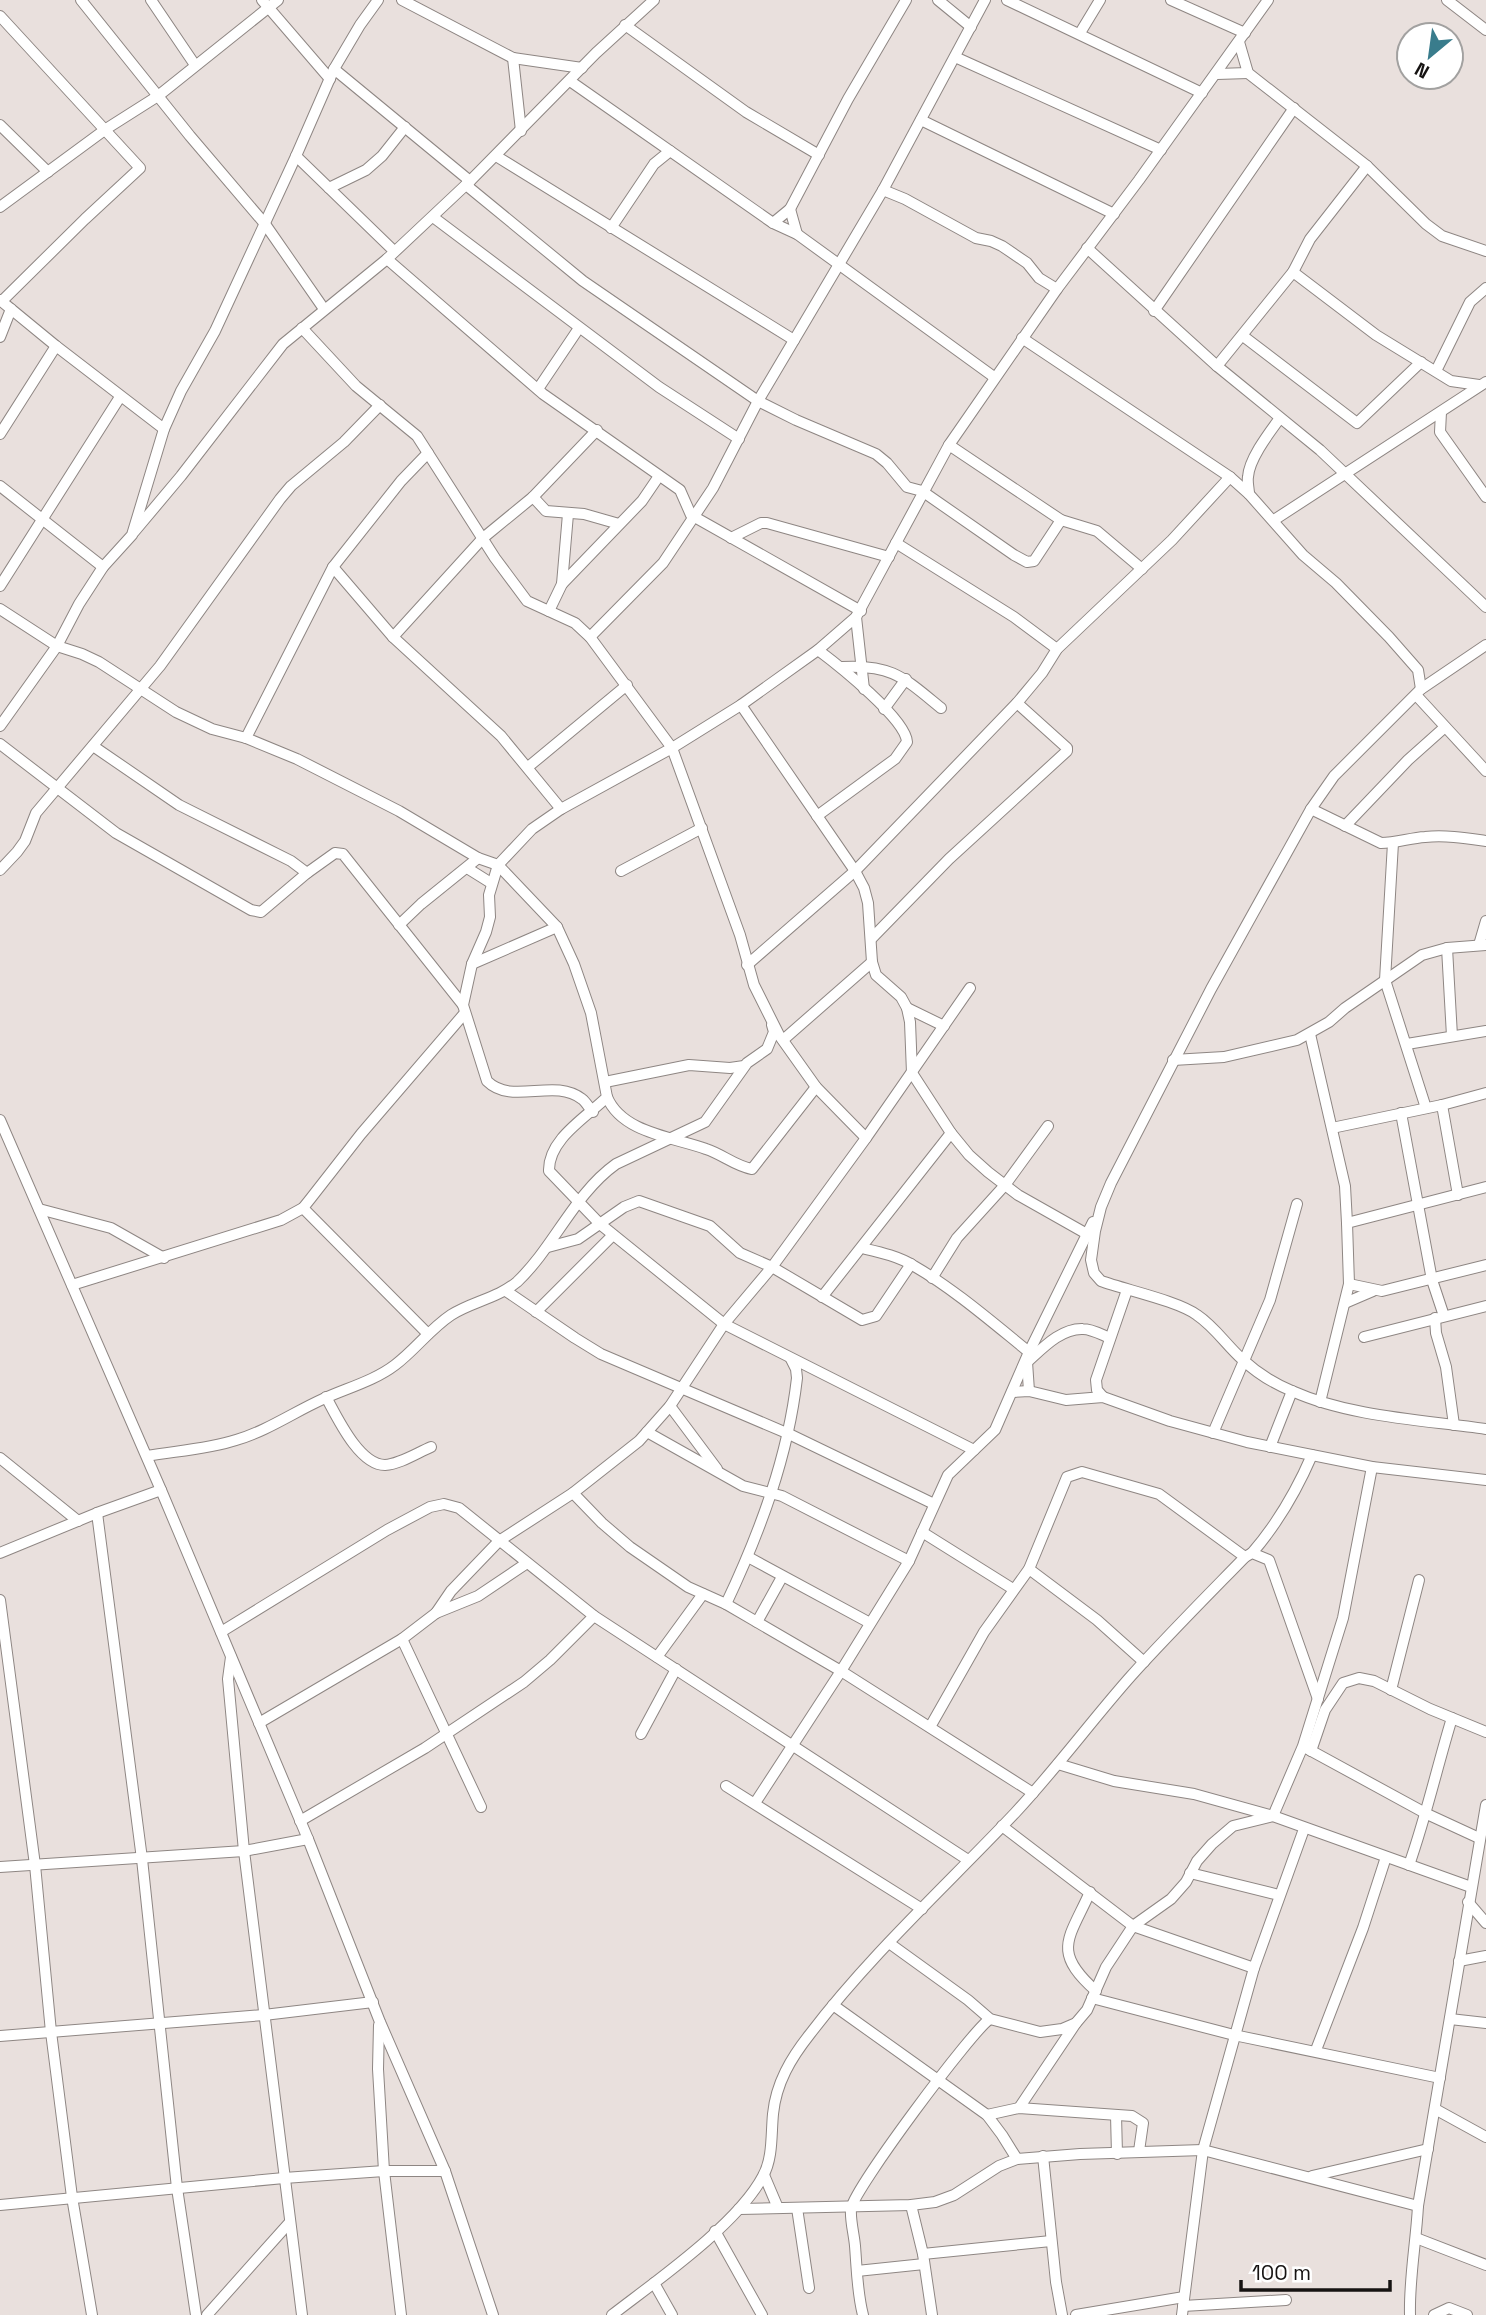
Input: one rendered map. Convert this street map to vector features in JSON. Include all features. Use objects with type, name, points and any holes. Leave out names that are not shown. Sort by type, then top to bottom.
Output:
[{"type":"street","points":[[81,0],[265,224],[324,309]]},
{"type":"street","points":[[0,207],[106,129],[158,96],[265,4],[278,0]]},
{"type":"street","points":[[132,535],[164,429],[215,331],[332,74],[359,25],[378,0]]},
{"type":"street","points":[[402,0],[513,58],[582,68]]},
{"type":"street","points":[[0,726],[57,646],[79,604],[103,567],[219,428],[284,344],[433,217],[625,25],[654,0]]},
{"type":"street","points":[[773,223],[790,209],[848,99],[906,0]]},
{"type":"street","points":[[938,0],[971,27]]},
{"type":"street","points":[[590,638],[663,563],[694,517],[758,401],[883,190],[985,0]]},
{"type":"street","points":[[1007,0],[1202,93]]},
{"type":"street","points":[[1080,33],[1100,0]]},
{"type":"street","points":[[1171,0],[1242,37]]},
{"type":"street","points":[[72,1285],[281,1220],[303,1208],[464,1009],[472,964],[488,925],[491,883],[498,865],[531,829],[741,705],[818,650],[859,614],[922,491],[994,377],[1217,74],[1268,0]]},
{"type":"street","points":[[1447,0],[1486,30]]},
{"type":"street","points":[[154,1],[195,65]]},
{"type":"street","points":[[265,4],[332,74],[405,127],[558,263],[758,401],[876,454],[907,486],[922,491],[1014,555],[1030,562],[1034,561],[1061,520]]},
{"type":"street","points":[[0,16],[81,106],[140,166],[139,172],[85,219],[1,300],[120,397],[164,429]]},
{"type":"street","points":[[625,25],[746,112],[819,155]]},
{"type":"street","points":[[1242,37],[1248,73]]},
{"type":"street","points":[[955,57],[1161,150]]},
{"type":"street","points":[[513,58],[521,131]]},
{"type":"street","points":[[1217,74],[1248,73],[1367,166],[1441,236],[1486,251]]},
{"type":"street","points":[[570,81],[773,223],[797,234],[994,377]]},
{"type":"street","points":[[1154,311],[1294,108]]},
{"type":"street","points":[[921,120],[1114,214]]},
{"type":"street","points":[[0,125],[48,172]]},
{"type":"street","points":[[329,188],[366,170],[382,156],[405,127]]},
{"type":"street","points":[[611,228],[654,164],[670,151]]},
{"type":"street","points":[[296,156],[391,255],[538,388],[558,405],[680,490],[694,517],[859,614]]},
{"type":"street","points":[[496,156],[794,340]]},
{"type":"street","points":[[1217,366],[1293,272],[1310,239],[1367,166]]},
{"type":"street","points":[[883,190],[976,238],[1002,246],[1027,263],[1039,278],[1057,289]]},
{"type":"street","points":[[790,209],[797,234]]},
{"type":"street","points":[[433,217],[659,387],[739,439]]},
{"type":"street","points":[[1087,248],[1217,366],[1320,450],[1486,607]]},
{"type":"street","points":[[1293,272],[1360,325],[1451,381],[1482,383]]},
{"type":"street","points":[[1436,372],[1470,302],[1486,288]]},
{"type":"street","points":[[0,337],[12,309]]},
{"type":"street","points":[[302,328],[356,386],[417,436],[527,601],[575,623],[590,638],[672,748],[740,935],[754,985],[783,1040],[816,1087],[866,1138]]},
{"type":"street","points":[[538,388],[579,328]]},
{"type":"street","points":[[1243,336],[1357,423],[1421,362]]},
{"type":"street","points":[[1022,338],[1230,477],[1249,494],[1303,555],[1336,583],[1418,670],[1419,692],[1445,727],[1486,771]]},
{"type":"street","points":[[0,434],[56,346]]},
{"type":"street","points":[[1451,381],[1440,432],[1486,497]]},
{"type":"street","points":[[1274,520],[1482,383]]},
{"type":"street","points":[[0,586],[120,397]]},
{"type":"street","points":[[0,870],[17,852],[36,813],[141,690],[291,486],[344,442],[380,405]]},
{"type":"street","points":[[1249,494],[1250,468],[1280,418]]},
{"type":"street","points":[[393,637],[483,538],[533,497],[597,430]]},
{"type":"street","points":[[949,445],[1061,520],[1097,531],[1142,569]]},
{"type":"street","points":[[246,737],[333,567],[401,481],[428,453]]},
{"type":"street","points":[[549,611],[562,584],[642,501],[659,476]]},
{"type":"street","points":[[747,965],[855,871],[1017,703],[1042,673],[1057,649],[1172,540],[1230,477]]},
{"type":"street","points":[[0,486],[103,567]]},
{"type":"street","points":[[533,497],[546,511],[592,515],[619,524]]},
{"type":"street","points":[[562,584],[568,514]]},
{"type":"street","points":[[731,538],[767,523],[889,557]]},
{"type":"street","points":[[896,543],[1014,617],[1057,649]]},
{"type":"street","points":[[333,567],[393,637],[501,736],[561,809]]},
{"type":"street","points":[[0,609],[57,646],[82,653],[99,662],[176,712],[212,729],[246,737],[297,759],[400,811],[478,858],[498,865],[557,927],[574,964],[591,1013],[607,1097],[612,1109],[620,1116],[648,1131],[707,1149],[744,1168],[752,1169],[816,1087]]},
{"type":"street","points":[[859,614],[860,666],[864,689]]},
{"type":"street","points":[[755,1802],[909,1561],[948,1475],[995,1430],[1138,1126],[1311,809],[1335,776],[1419,692],[1486,645]]},
{"type":"street","points":[[817,816],[895,759],[907,742],[907,734],[898,720],[842,667],[818,650]]},
{"type":"street","points":[[842,667],[860,666],[889,671],[906,679],[941,708]]},
{"type":"street","points":[[884,709],[906,679]]},
{"type":"street","points":[[528,767],[627,685]]},
{"type":"street","points":[[872,938],[949,859],[1067,751],[1067,748],[1017,703]]},
{"type":"street","points":[[741,705],[864,888],[872,938],[872,962],[876,975],[901,996],[907,1008],[911,1022],[912,1073],[951,1133],[969,1155],[1005,1185],[1087,1234]]},
{"type":"street","points":[[1345,826],[1408,760],[1445,727]]},
{"type":"street","points":[[0,744],[116,833],[251,910],[261,912],[335,853],[343,854],[464,1009],[487,1081],[492,1086],[507,1091],[560,1090],[582,1099],[593,1112]]},
{"type":"street","points":[[93,746],[179,805],[291,861],[307,873]]},
{"type":"street","points":[[1311,809],[1381,843],[1448,835],[1486,841]]},
{"type":"street","points":[[621,871],[702,828]]},
{"type":"street","points":[[1392,843],[1385,980],[1426,1108]]},
{"type":"street","points":[[399,925],[478,858]]},
{"type":"street","points":[[467,868],[491,883]]},
{"type":"street","points":[[1173,1060],[1235,1054],[1297,1041],[1422,955],[1447,948],[1483,945],[1486,922]]},
{"type":"street","points":[[472,964],[557,927]]},
{"type":"street","points":[[1447,948],[1452,1036]]},
{"type":"street","points":[[783,1040],[872,962]]},
{"type":"street","points":[[436,1613],[451,1591],[499,1541],[573,1493],[639,1441],[670,1406],[724,1324],[772,1267],[970,988]]},
{"type":"street","points":[[907,1008],[944,1026]]},
{"type":"street","points":[[147,1456],[236,1440],[266,1428],[293,1412],[378,1376],[396,1365],[436,1325],[462,1309],[506,1291],[548,1247],[580,1201],[607,1170],[705,1122],[744,1066],[767,1049],[774,1032],[772,1020]]},
{"type":"street","points":[[1407,1044],[1486,1031]]},
{"type":"street","points":[[1310,1034],[1345,1186],[1349,1284],[1321,1402]]},
{"type":"street","points":[[605,1083],[689,1065],[730,1068],[744,1066]]},
{"type":"street","points":[[1332,1128],[1486,1093]]},
{"type":"street","points":[[607,1097],[566,1133],[549,1163],[549,1171],[559,1183],[580,1201],[600,1224],[724,1324],[974,1450]]},
{"type":"street","points":[[1441,1105],[1458,1195]]},
{"type":"street","points":[[1401,1113],[1437,1297],[1431,1319],[1446,1367],[1454,1424]]},
{"type":"street","points":[[0,1120],[162,1490],[308,1839],[380,2022],[445,2171],[494,2315]]},
{"type":"street","points":[[932,1278],[957,1238],[1005,1185],[1048,1126]]},
{"type":"street","points":[[822,1297],[951,1133]]},
{"type":"street","points":[[1347,1223],[1486,1187]]},
{"type":"street","points":[[548,1247],[578,1239],[624,1207],[639,1202],[700,1220],[740,1253],[772,1267],[862,1320],[876,1316],[911,1264]]},
{"type":"street","points":[[1213,1433],[1270,1300],[1297,1203]]},
{"type":"street","points":[[1101,1207],[1091,1260],[1094,1273],[1101,1281],[1199,1315],[1244,1361],[1273,1382],[1321,1402],[1486,1429]]},
{"type":"street","points":[[303,1208],[428,1334]]},
{"type":"street","points":[[39,1209],[111,1228],[164,1258]]},
{"type":"street","points":[[536,1312],[613,1235]]},
{"type":"street","points":[[862,1248],[911,1264],[932,1278],[1027,1359],[1029,1391]]},
{"type":"street","points":[[1349,1284],[1382,1291],[1486,1265]]},
{"type":"street","points":[[1104,1397],[1097,1390],[1096,1380],[1127,1290]]},
{"type":"street","points":[[506,1291],[601,1354],[789,1434],[934,1504]]},
{"type":"street","points":[[1345,1303],[1373,1291]]},
{"type":"street","points":[[1431,1319],[1437,1297]]},
{"type":"street","points":[[1364,1337],[1486,1306]]},
{"type":"street","points":[[1027,1359],[1071,1330],[1085,1328],[1110,1338]]},
{"type":"street","points":[[726,1604],[748,1558],[789,1434],[797,1378],[791,1359]]},
{"type":"street","points":[[1012,1392],[1029,1391],[1066,1399],[1104,1397],[1170,1421],[1270,1447],[1372,1467],[1486,1479]]},
{"type":"street","points":[[1270,1447],[1292,1391]]},
{"type":"street","points":[[326,1397],[344,1429],[371,1462],[384,1465],[396,1463],[431,1447]]},
{"type":"street","points":[[670,1406],[721,1474]]},
{"type":"street","points":[[647,1432],[743,1486],[782,1496],[909,1561]]},
{"type":"street","points":[[612,2315],[654,2283],[740,2209],[764,2175],[772,2144],[773,2112],[780,2082],[809,2035],[851,1983],[1034,1793],[1144,1662],[1273,1528],[1293,1497],[1312,1455]]},
{"type":"street","points":[[0,1458],[78,1521]]},
{"type":"street","points":[[1307,1748],[1318,1699],[1343,1618],[1372,1467]]},
{"type":"street","points":[[930,1727],[984,1632],[1029,1569],[1067,1477],[1082,1472],[1158,1494],[1231,1548],[1269,1560],[1318,1699]]},
{"type":"street","points":[[0,1553],[97,1513],[162,1490]]},
{"type":"street","points":[[573,1493],[601,1523],[630,1547],[688,1587],[726,1604],[841,1671],[1034,1793]]},
{"type":"street","points":[[221,1632],[387,1530],[430,1507],[444,1504],[460,1508],[594,1616],[968,1860]]},
{"type":"street","points":[[97,1513],[142,1858],[177,2188],[196,2315]]},
{"type":"street","points":[[922,1532],[1013,1589]]},
{"type":"street","points":[[1231,1548],[1234,1568]]},
{"type":"street","points":[[748,1558],[870,1623]]},
{"type":"street","points":[[259,1723],[402,1639],[436,1613],[478,1596],[527,1563]]},
{"type":"street","points":[[1029,1569],[1097,1620],[1144,1662]]},
{"type":"street","points":[[757,1622],[782,1577]]},
{"type":"street","points":[[1391,1690],[1419,1580]]},
{"type":"street","points":[[657,1657],[703,1594]]},
{"type":"street","points":[[0,1600],[36,1865],[51,2032],[72,2197],[92,2315]]},
{"type":"street","points":[[300,1821],[447,1733],[524,1682],[594,1616]]},
{"type":"street","points":[[402,1639],[481,1807]]},
{"type":"street","points":[[231,1657],[228,1679],[244,1851],[302,2315]]},
{"type":"street","points":[[1306,1662],[1328,1667]]},
{"type":"street","points":[[641,1734],[676,1669]]},
{"type":"street","points":[[1019,2108],[1087,2010],[1106,1967],[1133,1926],[1171,1899],[1196,1861],[1233,1826],[1273,1816],[1325,1710],[1343,1683],[1359,1678],[1374,1681],[1486,1732]]},
{"type":"street","points":[[1409,1865],[1427,1814],[1436,1770],[1452,1718]]},
{"type":"street","points":[[1307,1748],[1427,1814],[1479,1838]]},
{"type":"street","points":[[1058,1764],[1114,1781],[1194,1794],[1273,1816],[1471,1886]]},
{"type":"street","points":[[726,1786],[922,1909]]},
{"type":"street","points":[[1410,2315],[1409,2293],[1418,2206],[1486,1805]]},
{"type":"street","points":[[1002,1826],[1133,1926],[1254,1968]]},
{"type":"street","points":[[1183,2306],[1203,2150],[1254,1968],[1304,1829]]},
{"type":"street","points":[[0,1867],[244,1851],[308,1839]]},
{"type":"street","points":[[1316,2050],[1363,1928],[1386,1857]]},
{"type":"street","points":[[1190,1873],[1279,1895]]},
{"type":"street","points":[[1090,1892],[1068,1944],[1067,1954],[1094,1995],[1234,2035],[1440,2078]]},
{"type":"street","points":[[1468,1902],[1486,1923]]},
{"type":"street","points":[[890,1943],[990,2019],[1040,2032],[1062,2029],[1076,2023]]},
{"type":"street","points":[[1459,1961],[1486,1956]]},
{"type":"street","points":[[0,2036],[264,2015],[373,2002]]},
{"type":"street","points":[[833,2005],[987,2115],[1017,2159]]},
{"type":"street","points":[[863,2315],[857,2290],[851,2207],[893,2140],[973,2036],[990,2019]]},
{"type":"street","points":[[1450,2019],[1486,2023]]},
{"type":"street","points":[[380,2022],[378,2070],[384,2171],[401,2315]]},
{"type":"street","points":[[987,2115],[1019,2108],[1132,2116],[1143,2123],[1139,2151]]},
{"type":"street","points":[[1436,2109],[1486,2137]]},
{"type":"street","points":[[1116,2115],[1117,2154]]},
{"type":"street","points":[[1309,2177],[1428,2149]]},
{"type":"street","points":[[740,2209],[911,2205],[935,2202],[954,2195],[999,2166],[1017,2159],[1203,2150],[1418,2206]]},
{"type":"street","points":[[1043,2156],[1051,2241],[1062,2315]]},
{"type":"street","points":[[0,2205],[284,2178],[384,2171],[445,2171]]},
{"type":"street","points":[[764,2175],[778,2208]]},
{"type":"street","points":[[911,2205],[932,2315]]},
{"type":"street","points":[[797,2208],[809,2288]]},
{"type":"street","points":[[207,2315],[290,2222]]},
{"type":"street","points":[[715,2231],[761,2313],[748,2315]]},
{"type":"street","points":[[1416,2238],[1486,2265]]},
{"type":"street","points":[[857,2271],[1051,2241]]},
{"type":"street","points":[[654,2283],[672,2315]]},
{"type":"street","points":[[1076,2315],[1286,2300]]},
{"type":"street","points":[[1434,2315],[1448,2308],[1467,2315]]}]
